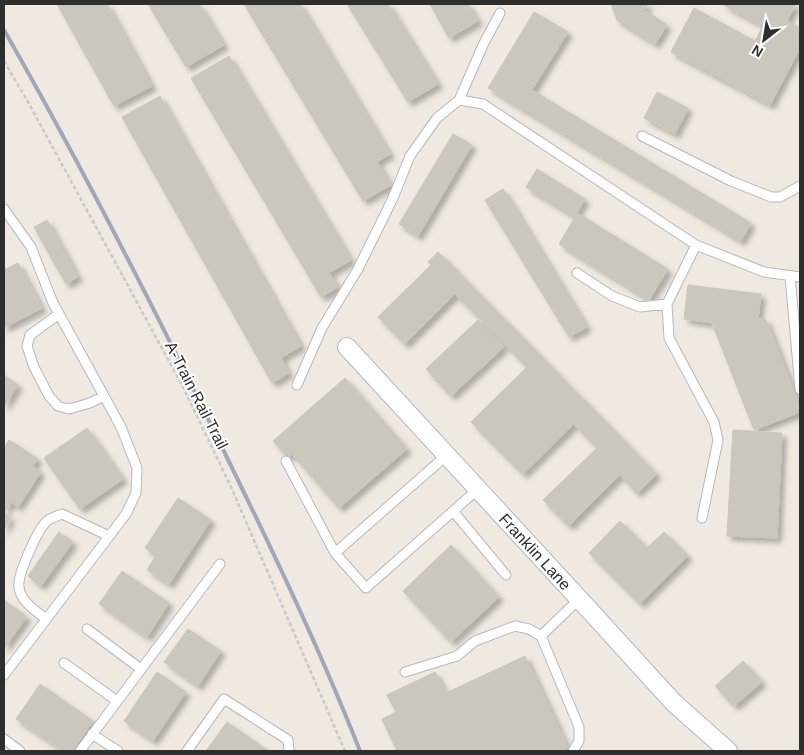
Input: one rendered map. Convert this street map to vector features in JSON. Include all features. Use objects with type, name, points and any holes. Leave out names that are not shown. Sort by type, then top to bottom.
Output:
[{"type":"street","name":"Franklin Lane","points":[[347,347],[580,599],[672,702],[728,751]]},
{"type":"lane","points":[[297,385],[322,328],[358,268],[393,198],[410,156],[437,118],[459,100],[483,45],[500,13]]},
{"type":"lane","points":[[459,100],[482,104],[696,245],[764,272],[800,277]]},
{"type":"lane","points":[[642,136],[731,182],[771,197],[780,196],[800,186]]},
{"type":"lane","points":[[4,209],[31,248],[59,314],[121,428],[137,468],[136,493],[126,514],[4,675]]},
{"type":"lane","points":[[696,245],[667,304],[669,338],[714,422],[718,440],[702,518]]},
{"type":"lane","points":[[577,273],[612,296],[640,307],[667,304]]},
{"type":"lane","points":[[790,276],[797,324],[800,389]]},
{"type":"lane","points":[[59,314],[30,335],[27,346],[34,367],[49,396],[58,406],[69,409],[90,403],[104,396]]},
{"type":"lane","points":[[335,552],[446,455]]},
{"type":"lane","points":[[286,461],[335,552],[366,588],[478,489]]},
{"type":"lane","points":[[453,511],[506,575]]},
{"type":"lane","points":[[46,619],[25,601],[19,587],[22,570],[36,537],[46,522],[62,514],[109,536]]},
{"type":"lane","points":[[80,751],[220,564]]},
{"type":"lane","points":[[540,636],[580,599]]},
{"type":"lane","points":[[405,672],[457,656],[475,641],[515,626],[529,629],[540,636],[578,727],[579,741],[573,751]]},
{"type":"lane","points":[[87,629],[141,669]]},
{"type":"lane","points":[[64,662],[117,701]]},
{"type":"lane","points":[[187,751],[224,699],[288,740],[289,751]]},
{"type":"lane","points":[[92,734],[118,751]]},
{"type":"lane","points":[[4,740],[20,751]]},
{"type":"path","name":"A-Train Rail Trail","points":[[4,61],[182,385],[235,496],[346,751]]},
{"type":"building","points":[[57,4],[107,4],[152,86],[114,106]]},
{"type":"building","points":[[148,4],[199,4],[224,45],[186,67]]},
{"type":"building","points":[[244,4],[300,4],[390,154],[377,162],[391,185],[363,201]]},
{"type":"building","points":[[347,4],[388,4],[438,84],[408,102]]},
{"type":"building","points":[[430,4],[468,4],[478,21],[449,38]]},
{"type":"building","points":[[611,4],[649,4],[644,10],[667,25],[655,44],[617,20]]},
{"type":"building","points":[[722,4],[796,4],[787,21],[800,28],[800,48],[770,105],[671,52],[694,8],[755,41],[763,26]]},
{"type":"building","points":[[534,12],[568,32],[532,90],[751,223],[741,241],[488,88]]},
{"type":"building","points":[[229,56],[351,260],[329,273],[338,287],[321,297],[191,78]]},
{"type":"building","points":[[657,92],[688,108],[675,134],[644,118]]},
{"type":"building","points":[[160,96],[301,346],[281,358],[289,373],[272,383],[122,117]]},
{"type":"building","points":[[453,134],[472,145],[418,236],[399,224]]},
{"type":"building","points":[[537,169],[585,199],[577,213],[668,269],[649,300],[559,244],[575,217],[526,187]]},
{"type":"building","points":[[503,189],[587,327],[569,337],[485,200]]},
{"type":"building","points":[[47,220],[78,277],[66,284],[34,227]]},
{"type":"building","points":[[438,252],[657,474],[637,493],[620,475],[569,526],[543,500],[597,448],[574,424],[523,474],[471,422],[527,367],[455,294],[405,344],[378,317],[431,265],[428,262]]},
{"type":"building","points":[[18,263],[42,308],[4,328],[4,270]]},
{"type":"building","points":[[688,285],[761,294],[758,319],[766,320],[800,407],[800,412],[754,430],[712,323],[684,319]]},
{"type":"building","points":[[478,320],[504,347],[451,396],[426,369]]},
{"type":"building","points":[[4,375],[18,385],[4,407]]},
{"type":"building","points":[[345,378],[407,449],[339,508],[292,454],[288,457],[273,441]]},
{"type":"building","points":[[87,428],[123,479],[80,509],[44,458]]},
{"type":"building","points":[[733,430],[782,433],[777,538],[727,536]]},
{"type":"building","points":[[9,440],[38,459],[33,466],[41,472],[18,507],[11,502],[4,513],[4,448]]},
{"type":"building","points":[[178,498],[211,520],[169,584],[147,570],[156,555],[145,548]]},
{"type":"building","points":[[4,513],[11,518],[4,530]]},
{"type":"building","points":[[620,521],[647,548],[664,532],[688,556],[640,604],[589,553]]},
{"type":"building","points":[[59,532],[73,542],[41,586],[28,576]]},
{"type":"building","points":[[451,545],[499,597],[451,642],[403,591]]},
{"type":"building","points":[[122,571],[169,603],[147,637],[99,604]]},
{"type":"building","points":[[4,600],[27,617],[4,648]]},
{"type":"building","points":[[188,629],[221,651],[198,686],[164,662]]},
{"type":"building","points":[[525,656],[568,748],[560,751],[397,751],[382,719],[396,712],[387,695],[435,672],[446,693]]},
{"type":"building","points":[[743,661],[762,682],[734,706],[715,686]]},
{"type":"building","points":[[157,672],[186,692],[153,741],[124,721]]},
{"type":"building","points":[[40,684],[93,721],[72,751],[64,751],[16,719]]},
{"type":"building","points":[[227,722],[268,751],[206,751]]},
{"type":"railway","points":[[4,30],[86,179],[189,380],[290,590],[360,751]]}]
